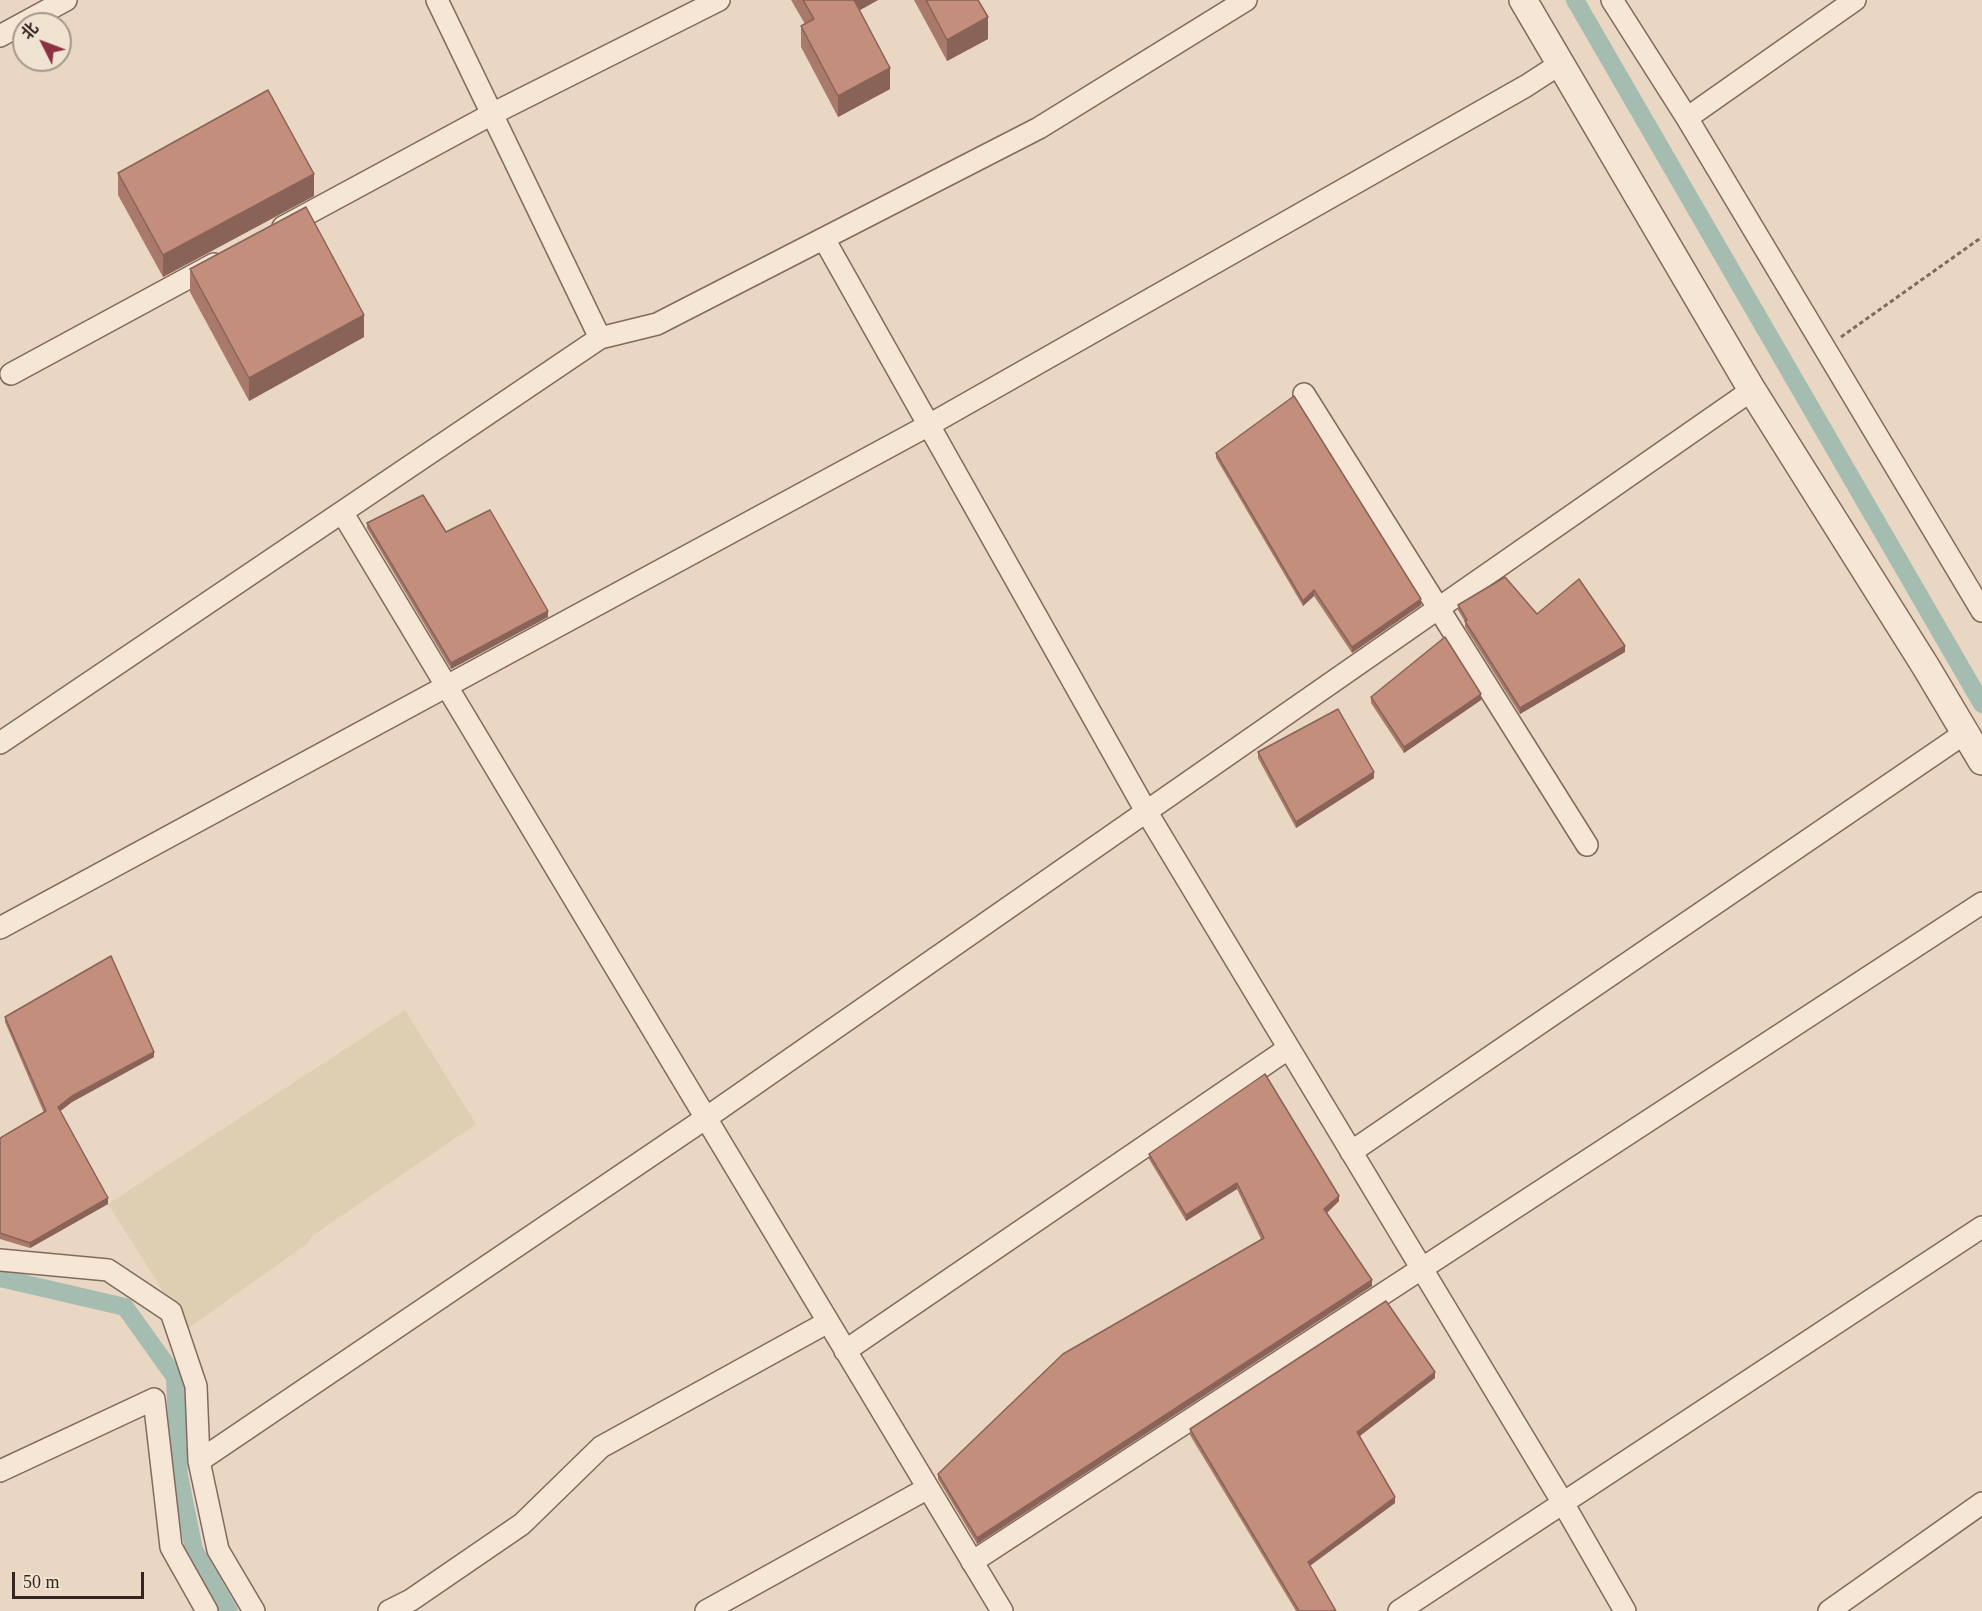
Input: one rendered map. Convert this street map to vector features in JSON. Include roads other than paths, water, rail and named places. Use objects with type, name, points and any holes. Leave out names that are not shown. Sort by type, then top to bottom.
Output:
[{"type":"street","points":[[0,36],[66,0]]},
{"type":"street","points":[[437,0],[600,338]]},
{"type":"street","points":[[269,235],[492,114],[719,0]]},
{"type":"street","points":[[0,743],[600,338],[657,324],[1040,128],[1246,0]]},
{"type":"street","points":[[1523,0],[1752,390],[1920,657],[1982,761]]},
{"type":"street","points":[[1612,0],[1687,118],[1982,611]]},
{"type":"street","points":[[1687,118],[1856,0]]},
{"type":"street","points":[[0,928],[929,425],[1526,87],[1560,64]]},
{"type":"street","points":[[824,238],[1146,811],[1563,1503],[1625,1611]]},
{"type":"street","points":[[11,374],[228,257]]},
{"type":"street","points":[[199,1461],[706,1118],[1752,390]]},
{"type":"street","points":[[1304,394],[1587,845]]},
{"type":"street","points":[[342,512],[1002,1611]]},
{"type":"street","points":[[1351,1152],[1965,733]]},
{"type":"street","points":[[972,1562],[1982,903]]},
{"type":"street","points":[[845,1351],[1289,1048]]},
{"type":"street","points":[[1399,1611],[1982,1227]]},
{"type":"street","points":[[0,1260],[108,1270],[171,1312],[196,1386],[199,1461],[218,1550],[254,1611]]},
{"type":"street","points":[[389,1611],[411,1600],[522,1524],[601,1447],[828,1323]]},
{"type":"street","points":[[0,1471],[154,1399],[171,1546],[207,1611]]},
{"type":"street","points":[[706,1611],[928,1488]]},
{"type":"street","points":[[1829,1611],[1982,1503]]},
{"type":"waterway","points":[[1575,0],[1982,704]]},
{"type":"waterway","points":[[0,1278],[125,1307],[175,1377],[179,1475],[194,1550],[229,1611]]}]
